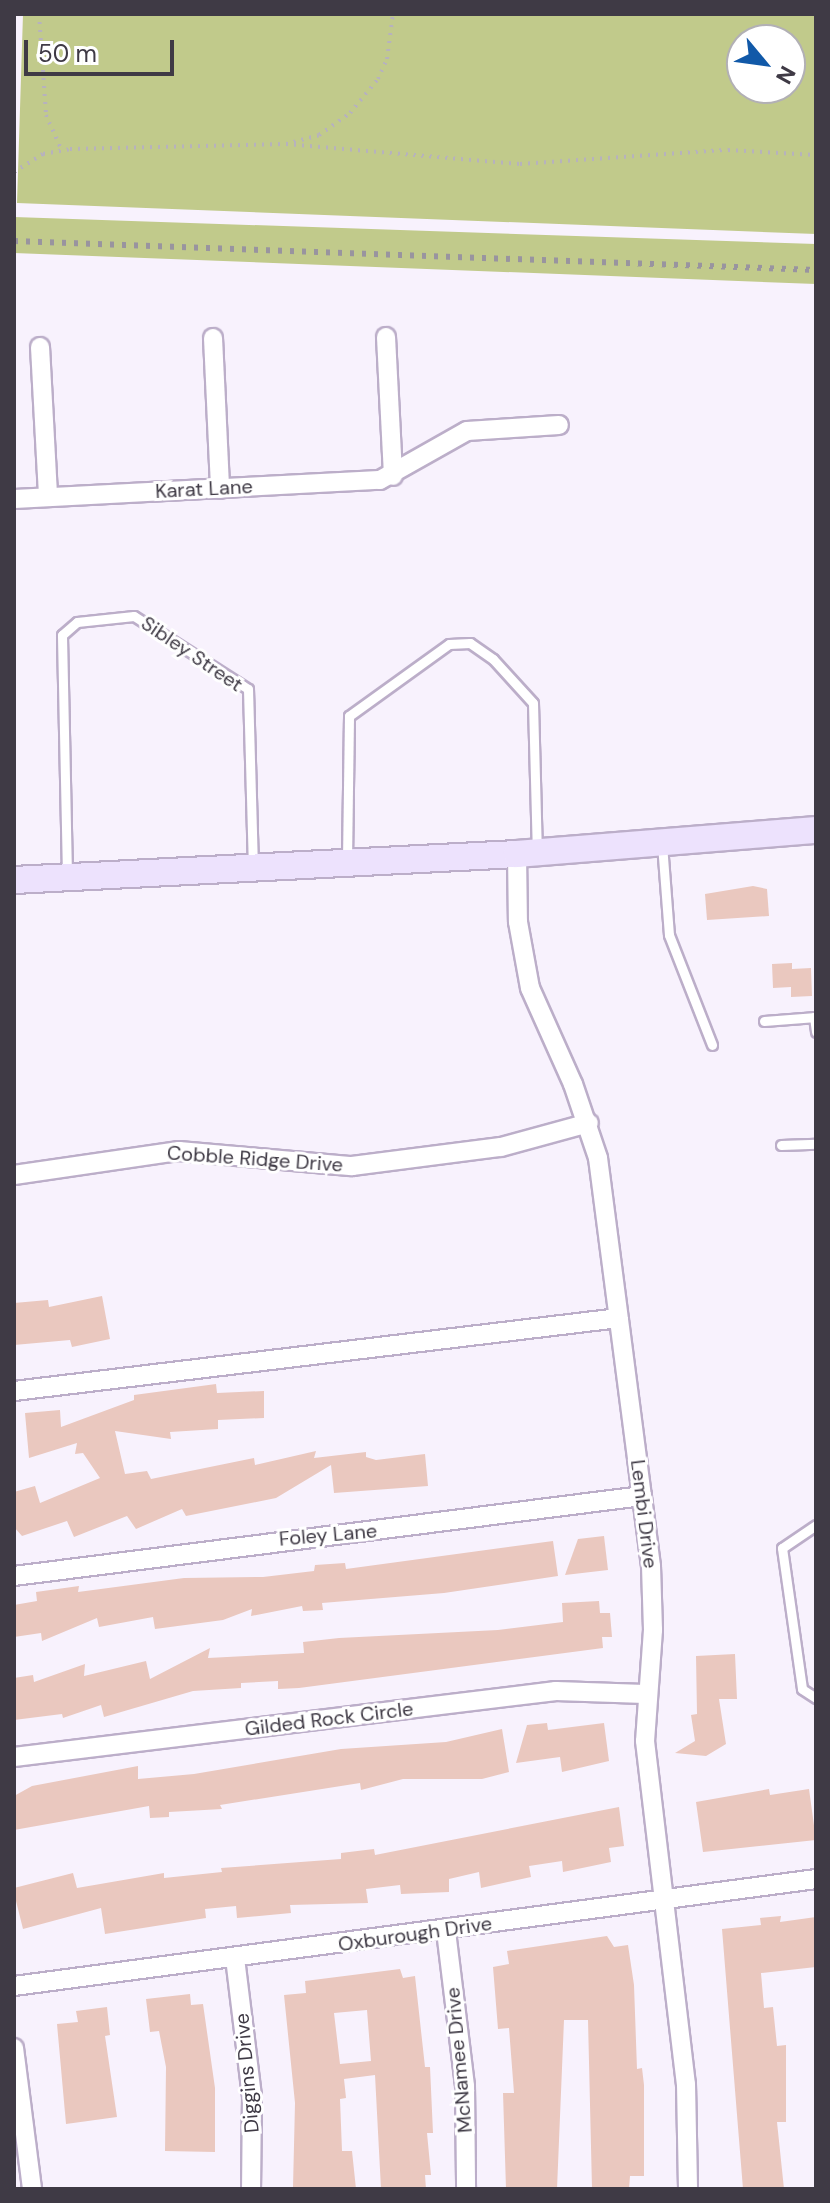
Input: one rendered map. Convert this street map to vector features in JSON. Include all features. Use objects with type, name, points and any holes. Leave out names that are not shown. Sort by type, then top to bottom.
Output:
[{"type":"street","points":[[386,337],[393,476],[467,431],[559,425]]},
{"type":"street","points":[[213,338],[220,489]]},
{"type":"street","points":[[40,347],[48,497]]},
{"type":"street","name":"Karat Lane","points":[[14,499],[220,489],[393,476]]},
{"type":"street","points":[[14,880],[527,852],[816,830]]},
{"type":"street","name":"Lembi Drive","points":[[527,852],[518,922],[530,988],[589,1123],[642,1496],[654,1597],[645,1694],[645,1741],[686,2084],[688,2189]]},
{"type":"street","name":"Cobble Ridge Drive","points":[[14,1175],[163,1152],[352,1166],[525,1143],[589,1123]]},
{"type":"street","points":[[14,1391],[619,1318]]},
{"type":"street","name":"Foley Lane","points":[[14,1576],[642,1496]]},
{"type":"street","name":"Gilded Rock Circle","points":[[14,1757],[556,1691],[645,1694]]},
{"type":"street","name":"Oxburough Drive","points":[[14,1986],[446,1931],[816,1879]]},
{"type":"street","name":"McNamee Drive","points":[[446,1931],[465,2086],[466,2189]]},
{"type":"street","name":"Diggins Drive","points":[[235,1958],[252,2097],[251,2189]]},
{"type":"street","points":[[14,2048],[32,2189]]},
{"type":"lane","name":"Sibley Street","points":[[67,875],[62,635],[77,622],[134,616],[248,689],[253,866]]},
{"type":"lane","points":[[347,862],[349,716],[449,644],[470,643],[493,659],[533,703],[527,852]]},
{"type":"lane","points":[[662,841],[669,935],[712,1045]]},
{"type":"lane","points":[[764,1021],[815,1017],[816,1032]]},
{"type":"lane","points":[[781,1145],[816,1144]]},
{"type":"lane","points":[[816,1525],[782,1548],[802,1689],[816,1698]]},
{"type":"path","points":[[39,14],[46,115],[62,151]]},
{"type":"path","points":[[286,144],[319,135],[360,102],[387,59],[393,14]]},
{"type":"path","points":[[14,172],[27,162],[62,151],[286,144],[520,164],[728,150],[816,155]]},
{"type":"green space","points":[[23,14],[816,14],[816,234],[17,203]]},
{"type":"green space","points":[[14,217],[816,244],[816,284],[14,253]]},
{"type":"building","points":[[753,886],[767,889],[769,916],[707,920],[705,894]]},
{"type":"building","points":[[792,963],[792,969],[811,968],[812,996],[791,997],[791,987],[773,988],[772,964]]},
{"type":"building","points":[[102,1296],[110,1339],[72,1347],[70,1340],[14,1345],[14,1303],[48,1300],[49,1307]]},
{"type":"building","points":[[216,1384],[217,1393],[264,1391],[264,1418],[218,1420],[218,1429],[170,1432],[171,1439],[115,1431],[125,1474],[147,1471],[151,1479],[254,1458],[255,1465],[316,1451],[314,1458],[366,1452],[366,1457],[376,1460],[425,1454],[428,1486],[334,1493],[331,1465],[276,1498],[186,1516],[182,1509],[136,1529],[127,1516],[74,1537],[67,1521],[22,1536],[14,1527],[14,1492],[35,1486],[40,1503],[100,1478],[83,1453],[75,1454],[77,1443],[29,1458],[25,1413],[60,1410],[61,1427],[134,1400],[134,1395]]},
{"type":"building","points":[[604,1536],[608,1570],[565,1575],[578,1539]]},
{"type":"building","points":[[553,1541],[558,1576],[444,1593],[322,1603],[323,1610],[303,1611],[302,1606],[251,1616],[252,1609],[223,1620],[155,1629],[153,1617],[99,1627],[97,1618],[42,1641],[41,1633],[14,1637],[14,1605],[37,1601],[36,1592],[79,1586],[78,1592],[184,1578],[263,1577],[314,1571],[315,1565],[345,1563],[346,1569]]},
{"type":"building","points":[[599,1601],[600,1613],[610,1613],[612,1637],[602,1637],[603,1648],[299,1688],[278,1689],[278,1681],[241,1683],[241,1688],[193,1691],[104,1717],[101,1705],[63,1718],[62,1714],[14,1720],[14,1678],[33,1675],[34,1682],[85,1664],[84,1676],[146,1661],[150,1679],[210,1648],[208,1658],[304,1653],[303,1642],[498,1630],[563,1622],[562,1603]]},
{"type":"building","points":[[735,1654],[737,1699],[719,1699],[726,1744],[706,1756],[675,1753],[695,1741],[691,1715],[697,1714],[696,1656]]},
{"type":"building","points":[[547,1723],[548,1730],[604,1723],[609,1761],[562,1772],[560,1757],[516,1763],[527,1725]]},
{"type":"building","points":[[502,1729],[509,1772],[482,1779],[403,1779],[361,1790],[360,1783],[220,1805],[222,1809],[169,1812],[169,1817],[150,1818],[149,1806],[14,1830],[14,1796],[32,1786],[138,1766],[138,1779],[194,1774],[341,1749],[446,1742]]},
{"type":"building","points":[[769,1789],[770,1795],[809,1789],[816,1840],[703,1852],[696,1802]]},
{"type":"building","points":[[619,1807],[624,1846],[609,1848],[611,1862],[563,1872],[562,1861],[529,1866],[531,1877],[481,1888],[479,1872],[449,1879],[449,1892],[401,1894],[400,1885],[366,1889],[368,1903],[290,1905],[291,1913],[237,1918],[236,1906],[205,1909],[206,1918],[105,1934],[101,1908],[23,1929],[14,1893],[14,1888],[73,1873],[77,1888],[164,1873],[164,1878],[222,1872],[221,1868],[341,1859],[341,1853],[374,1849],[375,1855]]},
{"type":"building","points":[[781,1916],[780,1922],[816,1917],[816,1967],[761,1973],[764,2008],[773,2007],[777,2046],[786,2045],[786,2122],[777,2122],[784,2189],[743,2189],[722,1929],[761,1925],[760,1918]]},
{"type":"building","points":[[607,1936],[614,1947],[628,1945],[634,1985],[637,2069],[642,2068],[644,2085],[644,2176],[630,2176],[629,2189],[592,2189],[588,2020],[564,2020],[557,2189],[506,2189],[503,2093],[514,2093],[509,2028],[498,2029],[493,1967],[509,1964],[507,1951]]},
{"type":"building","points":[[400,1969],[403,1978],[415,1976],[425,2067],[430,2067],[433,2133],[427,2133],[431,2175],[425,2175],[426,2189],[381,2189],[375,2075],[344,2079],[346,2098],[340,2099],[342,2151],[352,2151],[356,2189],[293,2187],[295,2103],[284,1995],[306,1993],[305,1981]],"holes":[[[367,2010],[371,2061],[340,2064],[334,2013]]]},
{"type":"building","points":[[190,1994],[191,2005],[203,2004],[215,2088],[215,2152],[165,2151],[166,2067],[159,2031],[150,2032],[146,1999]]},
{"type":"building","points":[[107,2007],[110,2035],[105,2036],[117,2117],[66,2124],[57,2024],[78,2022],[76,2011]]},
{"type":"railway","points":[[14,241],[816,270]]}]
